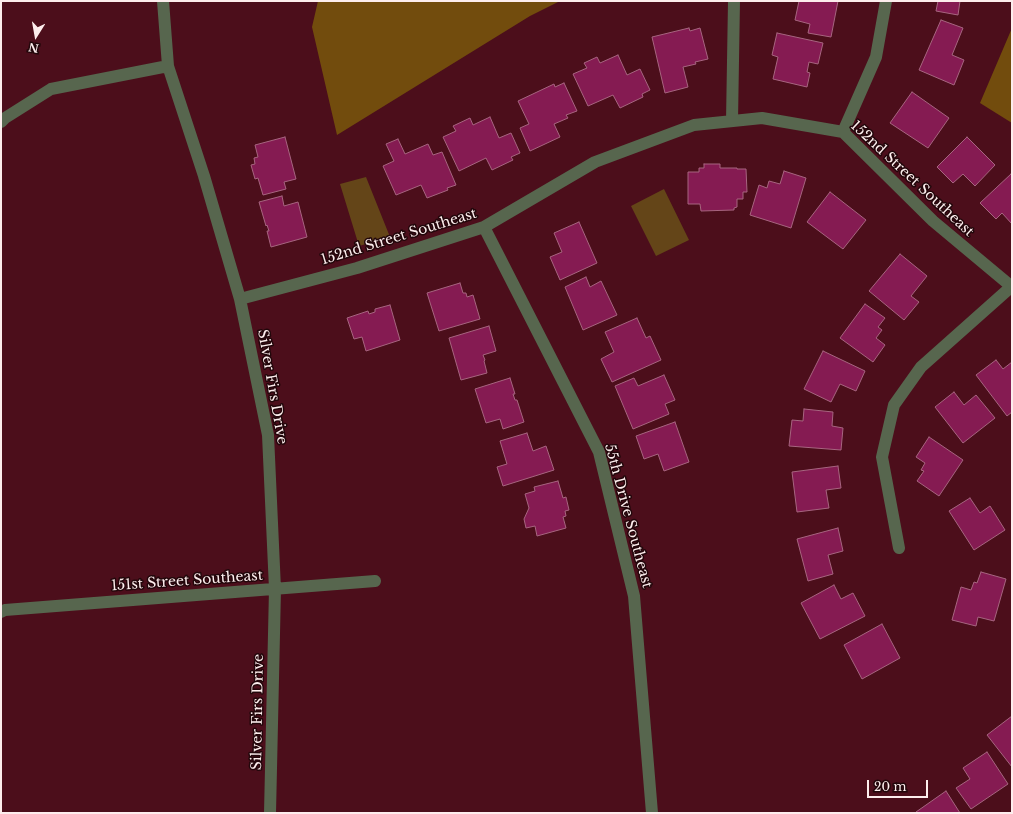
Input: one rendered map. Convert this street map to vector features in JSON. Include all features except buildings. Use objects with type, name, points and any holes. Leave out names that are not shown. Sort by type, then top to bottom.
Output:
[{"type":"street","name":"Silver Firs Drive","points":[[163,1],[168,66],[204,176],[240,299],[268,435],[275,589],[270,813]]},
{"type":"street","points":[[732,121],[734,1]]},
{"type":"street","points":[[843,132],[876,57],[886,1]]},
{"type":"street","points":[[1,122],[51,89],[168,66]]},
{"type":"street","name":"152nd Street Southeast","points":[[240,299],[357,268],[484,227],[595,162],[694,125],[762,118],[843,132],[933,221],[1012,287]]},
{"type":"street","name":"55th Drive Southeast","points":[[484,227],[599,452],[634,596],[652,813]]},
{"type":"street","points":[[899,548],[882,457],[894,405],[921,367],[1012,287]]},
{"type":"street","name":"151st Street Southeast","points":[[1,612],[5,610],[375,581]]},
{"type":"shaded area","points":[[318,1],[560,1],[530,16],[337,135],[312,27]]},
{"type":"shaded area","points":[[1012,28],[1012,123],[980,103]]},
{"type":"shaded area","points":[[366,177],[390,237],[359,246],[340,184]]},
{"type":"shaded area","points":[[664,189],[689,240],[656,256],[631,206]]}]
